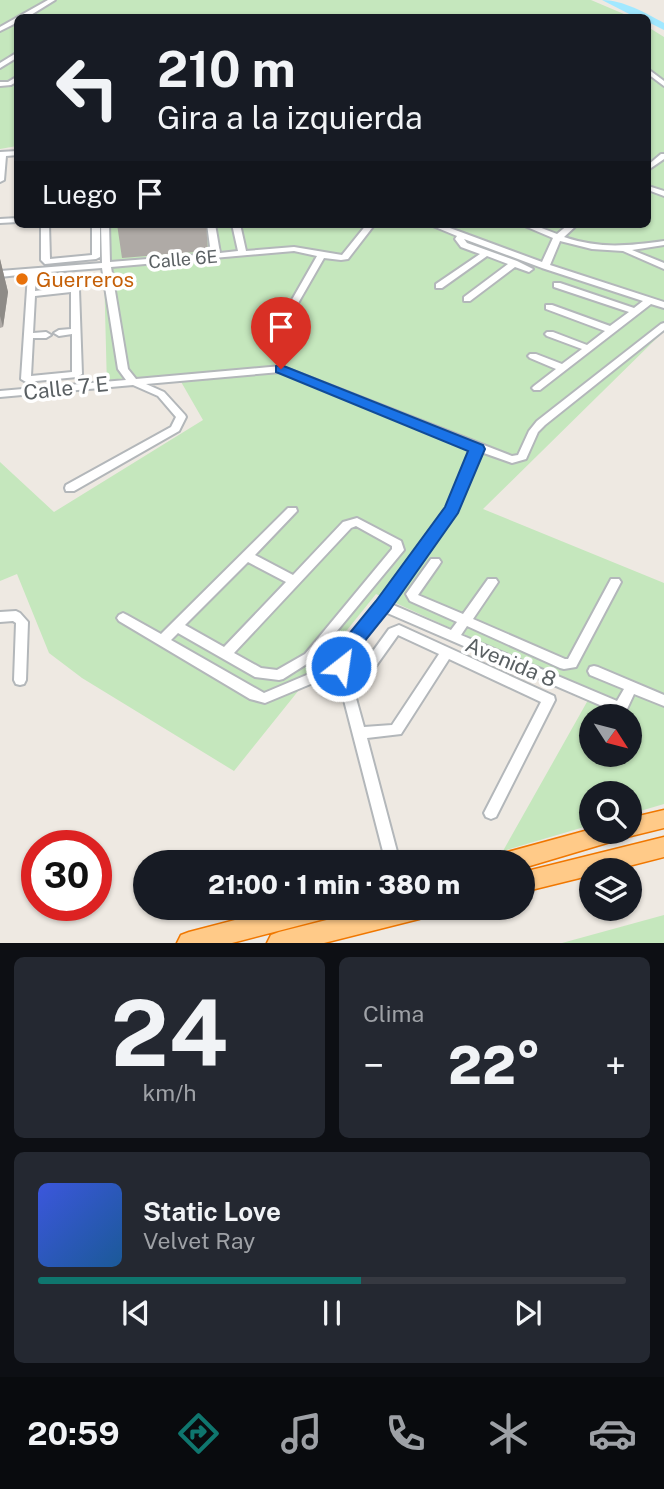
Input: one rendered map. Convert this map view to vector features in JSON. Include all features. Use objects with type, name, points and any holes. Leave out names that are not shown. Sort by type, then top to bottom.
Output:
[{"type":"highway","points":[[642,825],[664,819]]},
{"type":"highway","points":[[535,854],[579,842]]},
{"type":"highway","points":[[535,879],[664,847]]},
{"type":"highway","points":[[189,943],[278,920]]},
{"type":"highway","points":[[279,943],[371,920]]},
{"type":"street","points":[[26,14],[52,0]]},
{"type":"street","points":[[0,180],[1,154]]},
{"type":"street","points":[[45,228],[45,260],[48,262],[96,257],[96,228]]},
{"type":"street","points":[[70,488],[175,429],[181,416],[165,397],[132,381],[122,369],[106,265],[105,228]]},
{"type":"street","points":[[212,228],[216,256]]},
{"type":"street","points":[[237,228],[243,254]]},
{"type":"street","name":"Calle 6E","points":[[0,274],[294,249],[323,253],[339,259],[345,257],[368,228]]},
{"type":"street","points":[[443,228],[545,267],[664,305]]},
{"type":"street","points":[[537,228],[604,244],[664,237]]},
{"type":"street","points":[[547,228],[585,247],[624,250],[664,243]]},
{"type":"street","points":[[545,267],[560,235],[569,228]]},
{"type":"street","points":[[463,235],[459,239],[461,243],[529,269]]},
{"type":"street","points":[[641,247],[640,253],[645,258]]},
{"type":"street","points":[[159,261],[160,248]]},
{"type":"street","points":[[624,250],[664,266]]},
{"type":"street","points":[[293,305],[323,253]]},
{"type":"street","points":[[439,286],[486,253]]},
{"type":"street","points":[[467,299],[514,264]]},
{"type":"street","points":[[31,293],[75,289],[77,374],[26,379],[32,271]]},
{"type":"street","points":[[557,285],[636,312]]},
{"type":"street","points":[[537,388],[650,300]]},
{"type":"street","points":[[550,307],[612,330]]},
{"type":"street","name":"Calle 7 E","points":[[0,394],[281,369],[506,460],[522,457],[541,423],[664,326]]},
{"type":"street","points":[[59,333],[76,331]]},
{"type":"street","points":[[550,334],[588,348]]},
{"type":"street","points":[[28,336],[46,335]]},
{"type":"street","points":[[533,356],[563,368]]},
{"type":"street","points":[[390,850],[341,666],[341,656],[383,606],[453,509],[477,449]]},
{"type":"street","points":[[162,641],[292,511]]},
{"type":"street","points":[[176,626],[259,673],[272,676],[304,661],[399,547],[393,539],[352,522],[225,653]]},
{"type":"street","points":[[247,556],[295,581]]},
{"type":"street","points":[[435,562],[412,597],[569,664],[615,582]]},
{"type":"street","points":[[453,637],[492,582]]},
{"type":"street","name":"Avenida 8","points":[[383,606],[616,706],[622,705],[631,687]]},
{"type":"street","points":[[0,617],[16,616],[22,621],[20,680]]},
{"type":"street","points":[[123,618],[265,698],[341,666]]},
{"type":"street","points":[[367,669],[395,631],[399,630],[549,700],[492,813]]},
{"type":"street","points":[[359,733],[396,730],[447,652]]},
{"type":"street","points":[[594,671],[664,701]]},
{"type":"green space","points":[[0,0],[591,0],[624,14],[14,14],[14,147],[0,149]]},
{"type":"green space","points":[[651,29],[664,37],[664,331],[483,509],[664,583],[664,804],[642,810],[642,781],[579,781],[579,829],[504,850],[579,716],[579,767],[642,767],[642,704],[586,704],[592,693],[376,594],[234,771],[82,678],[49,653],[17,574],[0,581],[0,462],[54,512],[203,420],[180,380],[107,387],[104,271],[106,228],[651,228]]},
{"type":"green space","points":[[664,915],[664,943],[562,943]]},
{"type":"waterway","points":[[607,0],[637,14]]},
{"type":"waterway","points":[[651,20],[664,27]]},
{"type":"place","name":"Guerreros","points":[[22,279]]},
{"type":"route","points":[[281,369],[477,449],[453,509],[383,606],[341,656],[341,666]]}]
